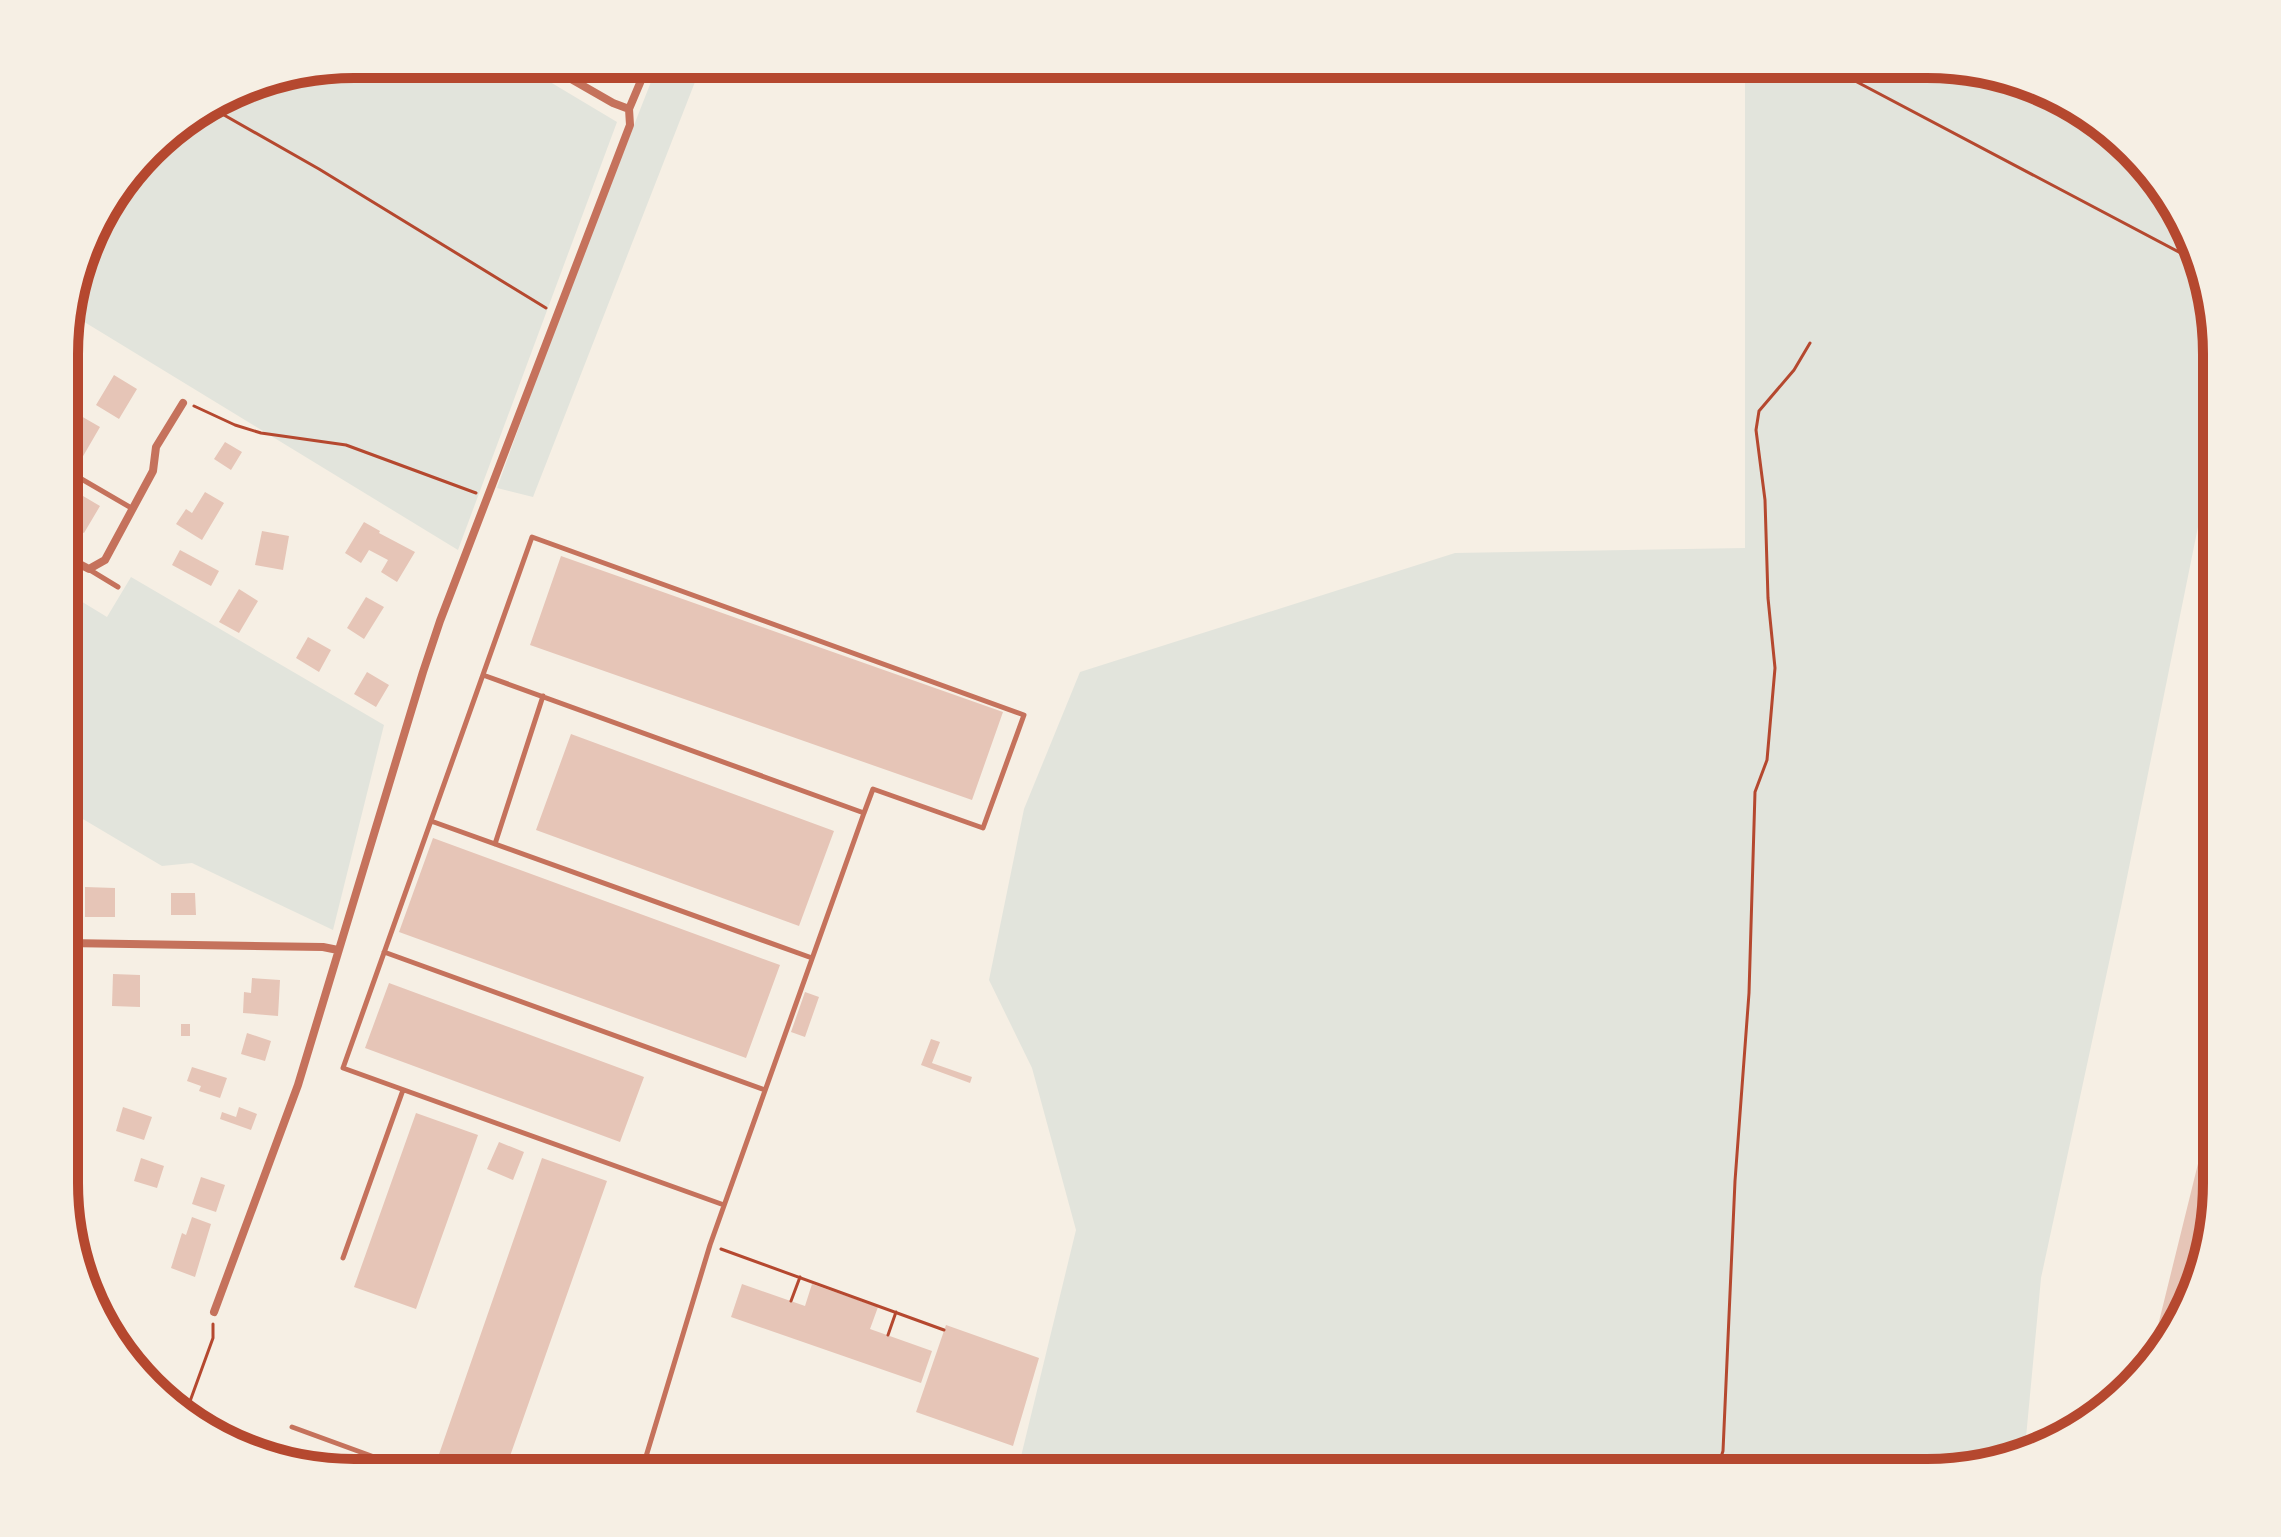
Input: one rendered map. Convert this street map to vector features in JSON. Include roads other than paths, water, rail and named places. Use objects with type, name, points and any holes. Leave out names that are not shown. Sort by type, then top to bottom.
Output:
[{"type":"street","points":[[569,78],[629,109]]},
{"type":"street","points":[[214,1312],[298,1085],[423,672],[630,125],[629,109],[642,78]]},
{"type":"street","points":[[78,563],[89,569],[105,560],[153,471],[156,447],[183,403]]},
{"type":"street","points":[[78,943],[338,950]]},
{"type":"lane","points":[[78,477],[133,509]]},
{"type":"lane","points":[[645,1459],[710,1245],[873,789],[983,828],[1024,715],[532,537],[343,1068],[724,1205]]},
{"type":"lane","points":[[89,569],[118,587]]},
{"type":"lane","points":[[483,675],[864,813]]},
{"type":"lane","points":[[495,844],[543,696]]},
{"type":"lane","points":[[431,821],[812,958]]},
{"type":"lane","points":[[384,952],[765,1090]]},
{"type":"lane","points":[[343,1258],[403,1090]]},
{"type":"lane","points":[[292,1427],[380,1459]]}]
